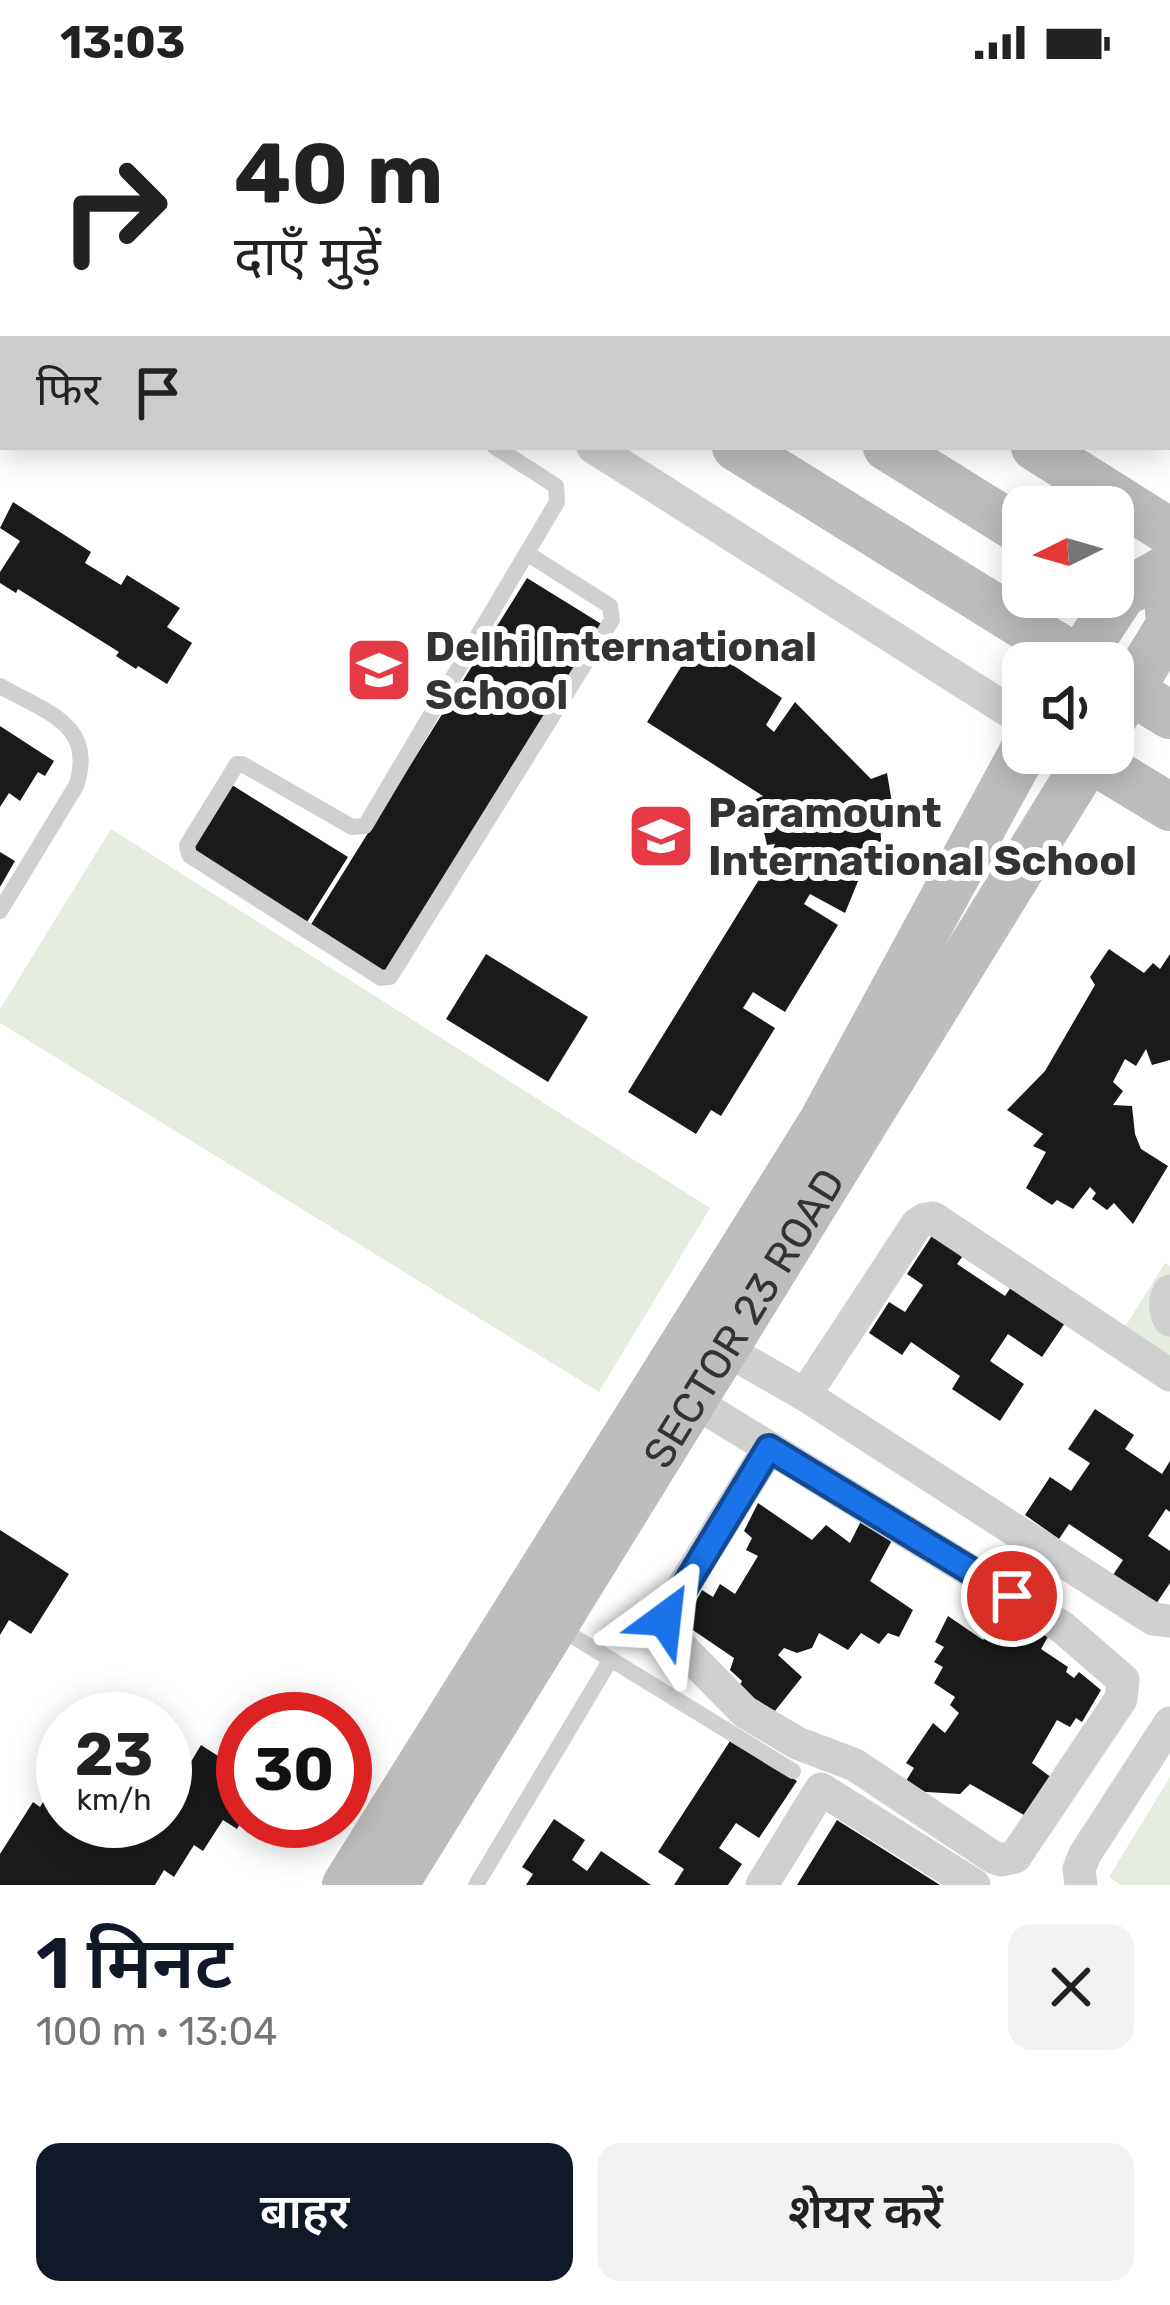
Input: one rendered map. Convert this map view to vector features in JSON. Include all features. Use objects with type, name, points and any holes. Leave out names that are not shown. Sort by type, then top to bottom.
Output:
[{"type":"street","points":[[598,450],[1002,707]]},
{"type":"street","points":[[740,450],[1020,642]]},
{"type":"street","points":[[892,450],[1002,519]]},
{"type":"street","points":[[1039,450],[1169,555],[1170,625]]},
{"type":"street","name":"SECTOR 23 ROAD","points":[[1134,579],[1169,555]]},
{"type":"street","points":[[1134,602],[1170,625]]},
{"type":"street","name":"SECTOR 23 ROAD","points":[[1134,667],[1170,625]]},
{"type":"street","points":[[1134,748],[1170,807]]},
{"type":"street","name":"SECTOR 23 ROAD","points":[[394,1885],[538,1615],[823,1121],[1011,774]]},
{"type":"street","name":"SECTOR 23 ROAD","points":[[346,1885],[693,1401],[1062,774]]},
{"type":"street","points":[[805,1395],[917,1224],[933,1218],[1170,1375]]},
{"type":"street","points":[[1170,1291],[1166,1297],[1170,1320]]},
{"type":"street","points":[[725,1349],[1154,1618],[1170,1621]]},
{"type":"street","points":[[693,1401],[1062,1627],[1123,1680],[1121,1699],[1015,1857],[993,1857],[855,1765],[797,1743],[745,1712],[666,1632],[665,1619],[673,1604],[769,1448]]},
{"type":"street","points":[[1081,1885],[1079,1869],[1085,1854],[1170,1723]]},
{"type":"street","points":[[762,1885],[821,1789],[974,1885]]},
{"type":"lane","points":[[500,450],[556,486],[557,502],[365,826],[352,827],[237,764],[187,844],[189,855],[381,978],[390,977],[612,620],[610,606],[528,554]]},
{"type":"lane","points":[[0,686],[72,728],[81,745],[82,767],[76,786],[0,910]]},
{"type":"lane","points":[[538,1615],[793,1771]]},
{"type":"lane","points":[[476,1885],[611,1659]]},
{"type":"shaded area","points":[[111,829],[710,1208],[599,1392],[0,1023],[0,1009]]},
{"type":"shaded area","points":[[1165,1263],[1170,1266],[1170,1366],[1121,1333]]},
{"type":"shaded area","points":[[1170,1777],[1170,1885],[1121,1885],[1109,1877]]},
{"type":"building","points":[[13,502],[91,552],[85,563],[121,585],[127,575],[180,608],[167,627],[192,643],[167,684],[136,669],[116,656],[119,652],[18,589],[16,593],[0,583],[0,572],[20,541],[0,528]]},
{"type":"building","points":[[527,578],[603,625],[385,974],[310,926]]},
{"type":"building","points":[[697,641],[782,698],[766,725],[774,732],[795,702],[871,779],[887,773],[894,815],[880,817],[881,841],[872,847],[845,913],[810,894],[804,904],[838,925],[785,1012],[753,992],[743,1008],[775,1028],[721,1116],[711,1110],[696,1134],[628,1092],[765,870],[775,844],[767,845],[756,799],[763,796],[647,722]]},
{"type":"building","points":[[0,726],[54,761],[45,776],[38,772],[20,801],[9,793],[0,807]]},
{"type":"building","points":[[232,785],[348,857],[307,922],[192,850]]},
{"type":"building","points":[[0,852],[15,861],[0,887]]},
{"type":"building","points":[[1109,949],[1144,973],[1153,963],[1160,969],[1170,954],[1170,1060],[1152,1065],[1146,1049],[1136,1066],[1125,1059],[1113,1082],[1123,1091],[1113,1105],[1132,1106],[1141,1149],[1168,1166],[1133,1224],[1114,1203],[1107,1210],[1092,1199],[1096,1193],[1090,1187],[1073,1209],[1057,1200],[1052,1205],[1026,1188],[1046,1152],[1033,1146],[1043,1134],[1007,1110],[1045,1071],[1095,985],[1090,977]]},
{"type":"building","points":[[486,954],[588,1017],[548,1082],[446,1019]]},
{"type":"building","points":[[937,1228],[968,1249],[957,1264],[1005,1296],[1015,1281],[1069,1317],[1042,1357],[1008,1334],[990,1361],[1024,1384],[1000,1421],[952,1389],[960,1376],[911,1342],[902,1355],[869,1333],[889,1302],[905,1312],[923,1285],[907,1274]]},
{"type":"building","points":[[1095,1409],[1134,1435],[1125,1449],[1162,1474],[1170,1461],[1170,1512],[1166,1509],[1148,1536],[1170,1551],[1170,1583],[1156,1604],[1113,1575],[1123,1560],[1069,1524],[1059,1539],[1025,1515],[1050,1477],[1071,1491],[1090,1463],[1068,1449]]},
{"type":"building","points":[[758,1503],[812,1540],[826,1525],[850,1543],[865,1513],[896,1533],[870,1581],[913,1610],[899,1637],[888,1633],[879,1644],[861,1633],[848,1650],[819,1633],[812,1648],[797,1653],[784,1648],[778,1655],[802,1677],[767,1721],[738,1689],[742,1681],[730,1670],[734,1658],[684,1624],[702,1590],[713,1597],[720,1584],[735,1594],[758,1556],[746,1550],[752,1538],[744,1531]]},
{"type":"building","points":[[0,1530],[69,1574],[31,1634],[9,1620],[0,1635]]},
{"type":"building","points":[[1003,1606],[1054,1626],[1041,1649],[1068,1667],[1066,1672],[1074,1678],[1079,1672],[1101,1690],[1082,1722],[1076,1718],[1070,1727],[1057,1720],[1032,1763],[1052,1778],[1024,1815],[970,1784],[960,1794],[910,1791],[904,1784],[914,1768],[906,1763],[933,1723],[945,1733],[959,1713],[950,1705],[955,1697],[934,1683],[943,1667],[934,1662],[944,1647],[935,1642],[948,1616],[983,1640]]},
{"type":"building","points":[[732,1738],[797,1781],[759,1838],[736,1823],[719,1848],[742,1864],[728,1885],[674,1885],[684,1869],[658,1852]]},
{"type":"building","points":[[201,1745],[216,1755],[216,1831],[203,1851],[194,1845],[174,1877],[164,1870],[155,1885],[0,1885],[0,1854],[33,1802],[36,1848],[192,1848],[192,1760]]},
{"type":"building","points":[[554,1819],[585,1840],[572,1860],[587,1871],[601,1851],[651,1885],[526,1885],[533,1874],[522,1867]]},
{"type":"building","points":[[837,1820],[940,1885],[797,1885]]},
{"type":"place","name":"Delhi International School","points":[[379,670]]},
{"type":"place","name":"Paramount International School","points":[[661,836]]},
{"type":"route","points":[[665,1619],[769,1448],[1012,1596]]}]
